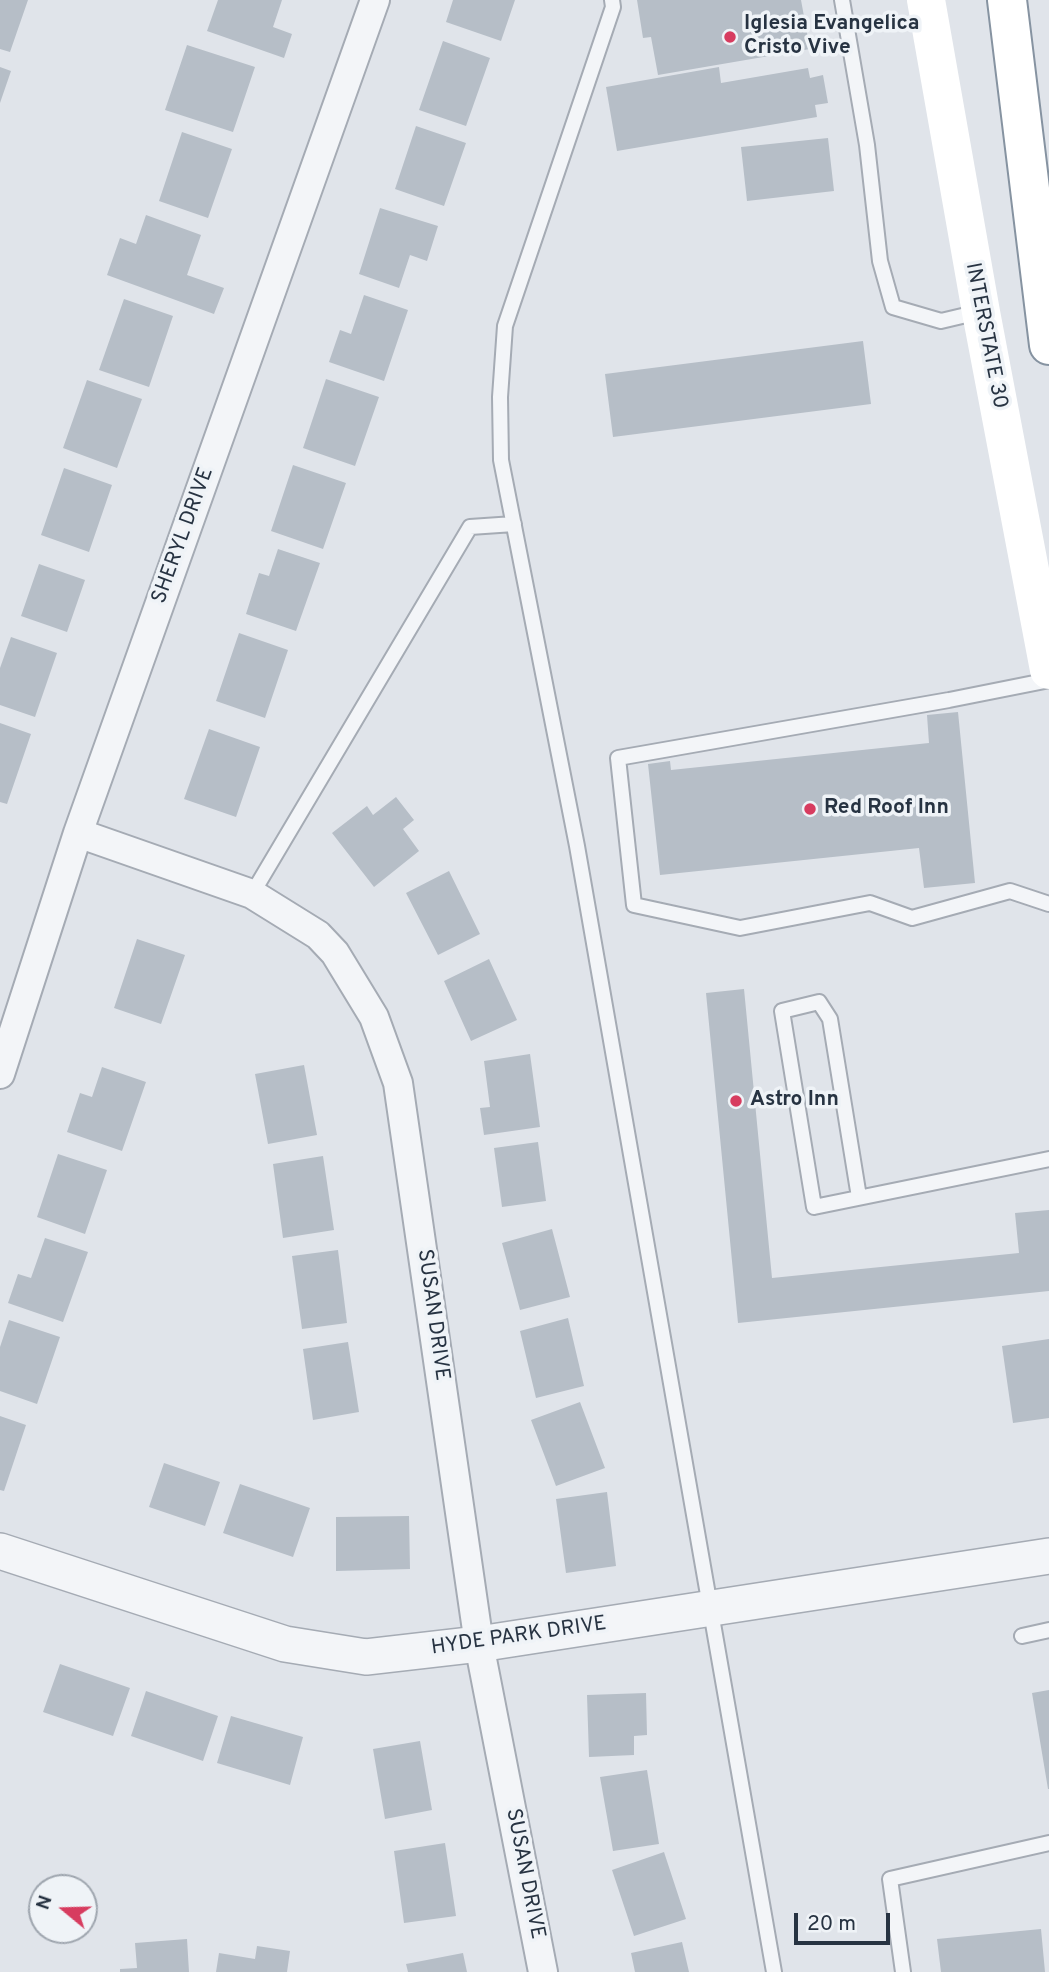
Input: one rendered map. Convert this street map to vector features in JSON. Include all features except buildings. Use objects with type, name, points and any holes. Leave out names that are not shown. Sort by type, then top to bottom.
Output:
[{"type":"main road","name":"INTERSTATE 30","points":[[926,0],[981,312],[1049,670]]},
{"type":"main road","points":[[1007,0],[1049,345]]},
{"type":"street","name":"SHERYL DRIVE","points":[[0,1074],[78,833],[375,0]]},
{"type":"street","name":"SUSAN DRIVE","points":[[78,833],[252,894],[318,935],[335,953],[374,1017],[398,1083],[480,1644],[543,1972]]},
{"type":"street","name":"HYDE PARK DRIVE","points":[[0,1551],[285,1644],[366,1657],[480,1644],[1049,1556]]},
{"type":"lane","points":[[612,0],[613,7],[505,326],[500,397],[501,460],[577,846],[774,1972]]},
{"type":"lane","points":[[842,0],[867,145],[880,261],[893,307],[941,321],[981,312]]},
{"type":"lane","points":[[252,894],[470,527],[514,524]]},
{"type":"lane","points":[[1049,680],[618,758],[634,905],[740,928],[870,903],[912,918],[1010,891],[1049,904]]},
{"type":"lane","points":[[859,1198],[830,1019],[819,1002],[782,1012],[814,1207],[859,1198],[1049,1159]]},
{"type":"lane","points":[[1022,1636],[1049,1630]]},
{"type":"lane","points":[[903,1972],[890,1879],[1049,1843]]},
{"type":"place","name":"Iglesia Evangelica Cristo Vive","points":[[730,37]]},
{"type":"place","name":"Red Roof Inn","points":[[810,809]]},
{"type":"place","name":"Astro Inn","points":[[736,1101]]}]
